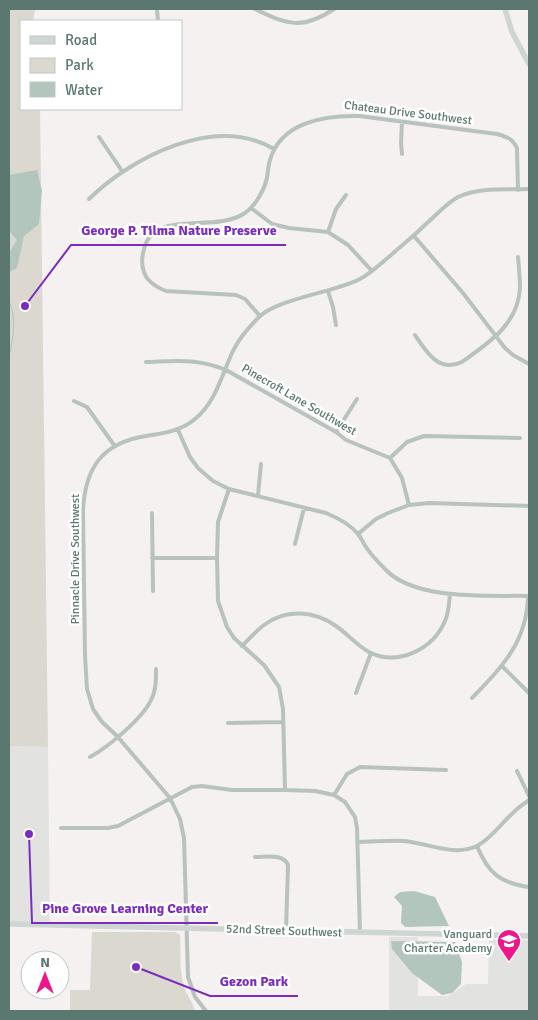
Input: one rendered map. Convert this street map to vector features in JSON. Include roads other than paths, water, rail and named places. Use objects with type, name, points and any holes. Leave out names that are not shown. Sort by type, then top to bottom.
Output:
[{"type":"street","points":[[255,9],[290,24],[316,20],[334,9]]},
{"type":"street","points":[[505,9],[512,32],[529,64]]},
{"type":"street","name":"Chateau Drive Southwest","points":[[260,316],[245,299],[236,295],[166,291],[158,288],[148,279],[142,264],[142,256],[146,241],[161,228],[178,224],[222,222],[244,214],[251,208],[265,186],[269,162],[274,149],[281,140],[298,126],[338,115],[359,116],[508,137],[517,148],[518,190]]},
{"type":"street","points":[[402,122],[400,143],[402,154]]},
{"type":"street","points":[[99,137],[122,171]]},
{"type":"street","points":[[89,199],[104,184],[122,171],[152,154],[173,146],[207,138],[242,137],[266,144],[274,149]]},
{"type":"street","name":"Pinnacle Drive Southwest","points":[[206,1011],[195,997],[189,982],[184,838],[180,819],[170,798],[117,736],[102,722],[93,709],[87,689],[83,512],[84,491],[89,476],[97,463],[114,445],[132,438],[178,430],[194,420],[206,409],[240,338],[260,316],[284,304],[360,279],[414,236],[438,212],[457,198],[484,190],[529,189]]},
{"type":"street","points":[[328,232],[336,209],[346,195]]},
{"type":"street","points":[[251,208],[272,224],[328,232],[348,245],[372,271]]},
{"type":"street","points":[[414,236],[463,293],[505,348],[529,364]]},
{"type":"street","points":[[415,335],[433,358],[445,366],[457,365],[462,362],[496,336],[508,324],[517,307],[520,289],[518,257]]},
{"type":"street","points":[[328,291],[334,308],[336,325]]},
{"type":"street","name":"Pinecroft Lane Southwest","points":[[146,362],[194,361],[209,363],[226,370],[336,432],[346,440],[390,458]]},
{"type":"street","points":[[336,432],[357,399]]},
{"type":"street","points":[[74,400],[87,406],[114,445]]},
{"type":"street","points":[[178,430],[190,457],[198,468],[213,481],[229,489],[326,513],[338,518],[358,534],[373,557],[396,578],[424,590],[450,594],[528,596],[526,620],[514,650],[502,666],[472,698]]},
{"type":"street","points":[[410,506],[402,478],[390,458],[407,442],[424,436],[520,438]]},
{"type":"street","points":[[258,495],[261,464]]},
{"type":"street","points":[[229,489],[218,522],[218,601],[227,627],[234,638],[264,665],[279,687],[282,697],[285,790]]},
{"type":"street","points":[[358,534],[382,516],[410,506],[429,504],[529,506]]},
{"type":"street","points":[[295,544],[304,508]]},
{"type":"street","points":[[152,513],[153,591]]},
{"type":"street","points":[[152,558],[217,558]]},
{"type":"street","points":[[242,646],[272,619],[304,613],[325,618],[352,641],[371,653],[387,657],[398,657],[414,653],[426,646],[438,633],[446,619],[450,594]]},
{"type":"street","points":[[356,693],[371,653]]},
{"type":"street","points":[[502,666],[529,693]]},
{"type":"street","points":[[90,757],[102,750],[146,709],[151,702],[155,690],[156,669]]},
{"type":"street","points":[[228,723],[283,722]]},
{"type":"street","points":[[334,795],[346,774],[360,767],[446,770]]},
{"type":"street","points":[[358,842],[415,842],[447,850],[466,849],[477,846],[493,834],[529,798],[517,771]]},
{"type":"street","points":[[61,828],[118,826],[192,787],[202,786],[232,790],[285,790],[334,795],[345,802],[355,817],[358,842],[360,933]]},
{"type":"street","points":[[477,846],[483,861],[496,876],[514,885],[529,886]]},
{"type":"street","points":[[255,857],[278,857],[286,861],[288,865],[286,930]]},
{"type":"street","name":"52nd Street Southwest","points":[[9,924],[529,936]]},
{"type":"water","points":[[37,170],[42,191],[39,224],[24,236],[17,268],[9,272],[9,253],[17,240],[10,232],[9,227],[9,175]]},
{"type":"water","points":[[414,891],[435,897],[449,926],[405,927],[401,923],[402,906],[394,897],[400,892]]},
{"type":"water","points":[[391,941],[455,942],[462,962],[461,984],[452,993],[442,995],[412,973],[392,949]]},
{"type":"waterway","points":[[9,301],[14,321],[9,357]]},
{"type":"place","name":"George P. Tilma Nature Preserve","points":[[25,306]]},
{"type":"place","name":"Pine Grove Learning Center","points":[[29,834]]},
{"type":"place","name":"Vanguard Charter Academy","points":[[509,962]]},
{"type":"place","name":"Gezon Park","points":[[136,967]]}]
